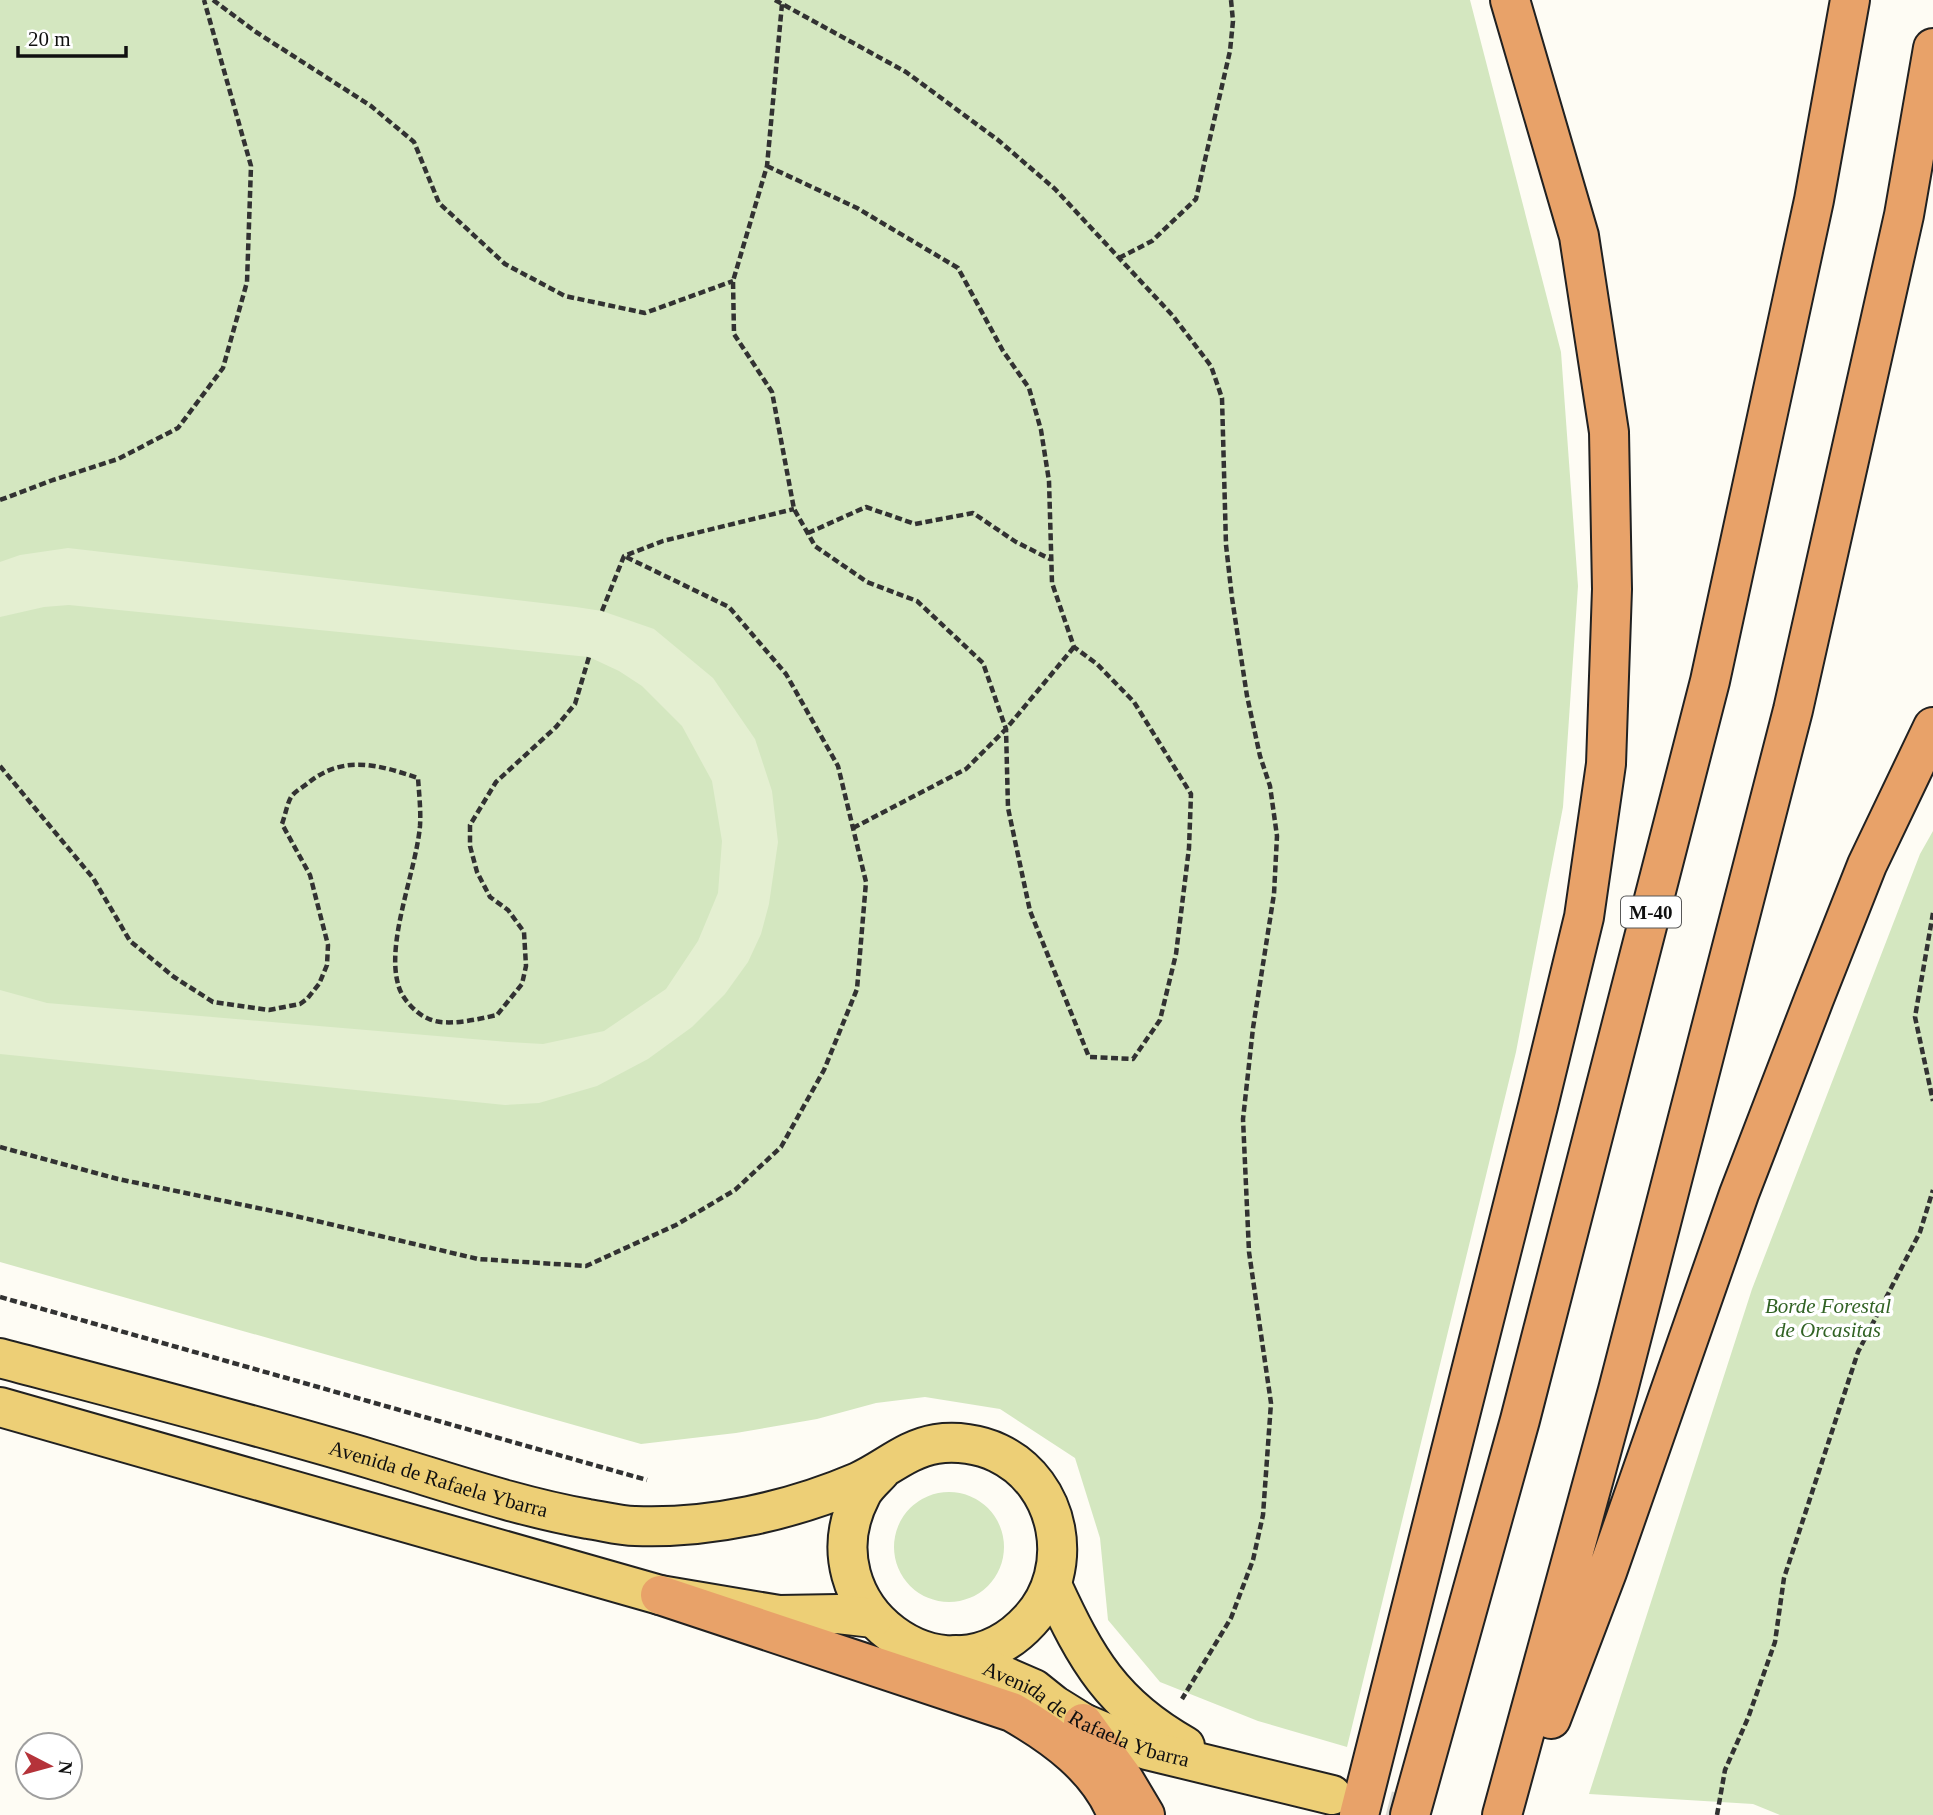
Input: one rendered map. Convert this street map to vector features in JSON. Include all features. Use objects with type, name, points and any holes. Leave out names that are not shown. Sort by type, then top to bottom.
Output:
[{"type":"highway","points":[[1346,1805],[1538,1106],[1580,931],[1606,764],[1612,589],[1609,432],[1579,236],[1510,0]]},
{"type":"highway","name":"M-40","points":[[1410,1815],[1520,1420],[1710,681],[1814,200],[1850,0]]},
{"type":"highway","points":[[1502,1815],[1618,1390],[1793,710],[1904,215],[1933,48]]},
{"type":"highway","points":[[1512,1815],[1607,1572],[1735,1207],[1814,999],[1867,865],[1933,727]]},
{"type":"highway","points":[[660,1595],[1012,1712],[1042,1729],[1088,1768],[1117,1815]]},
{"type":"highway","points":[[1083,1723],[1123,1778],[1145,1815]]},
{"type":"main road","name":"Avenida de Rafaela Ybarra","points":[[0,1358],[250,1423],[549,1512],[633,1526],[709,1522],[778,1509],[856,1483],[881,1471],[906,1453],[936,1444],[968,1444],[998,1452],[1023,1470],[1043,1494],[1055,1523],[1058,1554],[1052,1585],[1043,1604],[1030,1621],[996,1645],[956,1655],[923,1651],[908,1645],[894,1637],[873,1618],[858,1597],[851,1577],[847,1557],[848,1536],[862,1492],[881,1471]]},
{"type":"main road","points":[[0,1407],[660,1595],[779,1615],[838,1614],[873,1618]]},
{"type":"main road","name":"Avenida de Rafaela Ybarra","points":[[1052,1585],[1075,1635],[1113,1692],[1137,1715],[1219,1765]]},
{"type":"main road","name":"Avenida de Rafaela Ybarra","points":[[956,1655],[1034,1689],[1083,1723],[1147,1749],[1219,1765],[1346,1805]]},
{"type":"path","points":[[0,500],[118,459],[178,428],[223,369],[247,282],[251,166],[204,0]]},
{"type":"path","points":[[213,0],[256,32],[371,106],[414,142],[439,203],[505,264],[565,296],[645,313],[733,281]]},
{"type":"path","points":[[775,0],[906,72],[998,140],[1055,189],[1173,316],[1211,366],[1222,398],[1226,545],[1232,597],[1247,696],[1260,756],[1270,786],[1277,836],[1274,894],[1253,1028],[1243,1119],[1249,1252],[1271,1404],[1264,1515],[1253,1560],[1231,1618],[1180,1703]]},
{"type":"path","points":[[1119,258],[1152,241],[1196,199],[1230,51],[1233,21],[1231,0]]},
{"type":"path","points":[[767,166],[857,208],[958,268],[1003,351],[1029,388],[1041,429],[1049,481],[1052,583],[1074,647],[1097,664],[1134,702],[1191,794],[1189,848],[1176,954],[1160,1020],[1133,1059],[1089,1057],[1030,911],[1009,808],[1006,729],[983,663],[917,601],[867,582],[815,546],[794,509],[772,393],[734,334],[733,281],[767,166],[782,4]]},
{"type":"path","points":[[808,533],[866,507],[915,524],[973,513],[1016,542],[1050,559]]},
{"type":"path","points":[[602,611],[624,556],[663,541],[794,509]]},
{"type":"path","points":[[0,1147],[118,1179],[287,1214],[478,1259],[586,1266],[676,1225],[735,1189],[781,1147],[824,1070],[857,989],[866,882],[838,766],[786,674],[729,607],[624,556]]},
{"type":"path","points":[[853,828],[966,769],[1006,729],[1074,647]]},
{"type":"path","points":[[0,766],[93,878],[130,941],[174,977],[213,1002],[269,1010],[300,1004],[307,999],[319,984],[327,965],[328,945],[310,874],[282,824],[291,796],[312,779],[339,765],[358,764],[387,768],[418,778],[420,825],[399,927],[396,958],[398,985],[414,1010],[431,1021],[461,1022],[497,1015],[522,984],[526,966],[524,932],[508,910],[490,897],[477,872],[470,846],[470,825],[496,782],[556,727],[575,704],[589,657]]},
{"type":"path","points":[[1933,913],[1915,1017],[1933,1101]]},
{"type":"path","points":[[1717,1815],[1726,1770],[1748,1718],[1774,1642],[1784,1578],[1858,1352],[1920,1232],[1933,1190]]},
{"type":"path","points":[[0,1297],[647,1480]]},
{"type":"green space","points":[[0,0],[1470,0],[1561,352],[1578,586],[1563,807],[1516,1052],[1347,1747],[1258,1721],[1160,1682],[1108,1620],[1100,1538],[1075,1458],[1000,1409],[925,1397],[876,1403],[817,1419],[736,1433],[641,1444],[0,1262]]},
{"type":"green space","points":[[68,548],[576,607],[602,611],[654,629],[713,678],[755,739],[772,791],[778,842],[769,904],[761,934],[748,962],[725,994],[692,1027],[648,1059],[597,1086],[539,1103],[505,1105],[0,1054],[0,990],[47,1003],[508,1042],[543,1044],[604,1031],[666,989],[698,941],[718,893],[722,841],[712,781],[682,726],[642,686],[619,671],[589,657],[69,605],[44,607],[0,617],[0,562],[20,555]]},
{"type":"green space","name":"Borde Forestal de Orcasitas","points":[[1933,831],[1933,1815],[1780,1815],[1753,1804],[1589,1794],[1752,1289],[1920,854]]},
{"type":"green space","points":[[949,1492],[970,1496],[988,1508],[1000,1526],[1004,1547],[1000,1568],[988,1586],[970,1598],[949,1602],[928,1598],[910,1586],[898,1568],[894,1547],[898,1526],[910,1508],[928,1496]]},
{"type":"tunnel","points":[[1332,1795],[1406,1815]]}]
